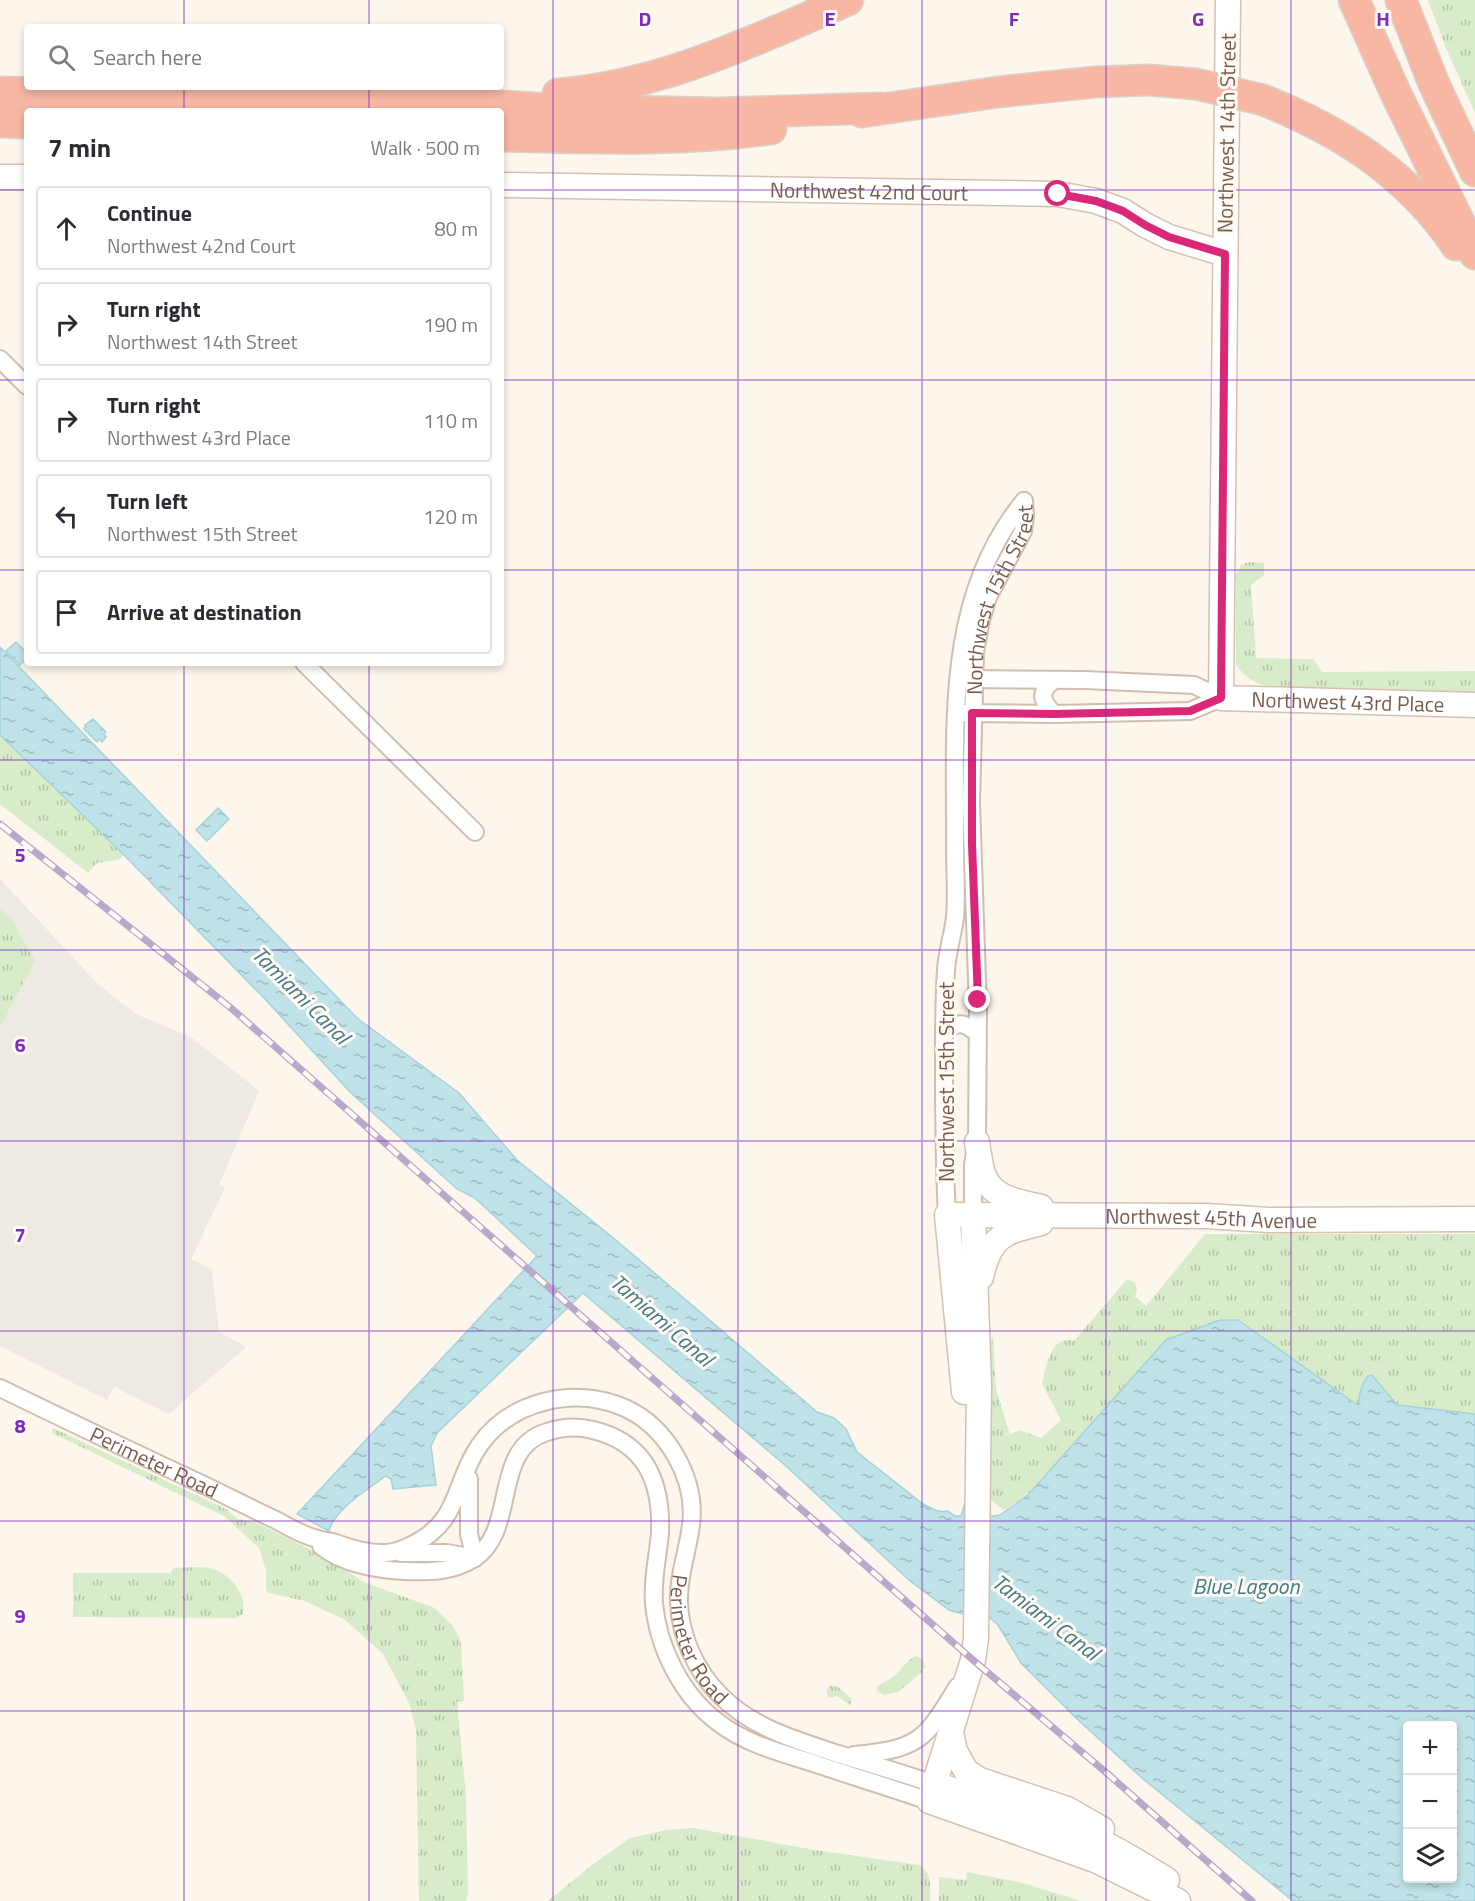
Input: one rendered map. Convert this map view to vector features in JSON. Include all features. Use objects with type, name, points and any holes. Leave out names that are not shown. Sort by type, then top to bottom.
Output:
[{"type":"highway","points":[[451,103],[589,91],[657,77],[715,57],[848,0]]},
{"type":"highway","points":[[1354,0],[1405,114],[1475,254]]},
{"type":"highway","points":[[1401,0],[1434,84],[1475,171]]},
{"type":"highway","points":[[504,136],[651,138],[735,134],[780,128],[880,108],[1095,82],[1149,80],[1196,84],[1263,100],[1340,135],[1400,180],[1433,215],[1475,272]]},
{"type":"highway","points":[[0,92],[451,103],[570,110],[720,113],[880,108]]},
{"type":"highway","points":[[0,122],[24,123]]},
{"type":"street","name":"Northwest 14th Street","points":[[1221,698],[1228,0]]},
{"type":"street","points":[[0,177],[24,177]]},
{"type":"street","name":"Northwest 42nd Court","points":[[504,185],[1058,194],[1096,201],[1123,211],[1169,237],[1225,254]]},
{"type":"street","points":[[0,359],[24,383]]},
{"type":"street","name":"Northwest 15th Street","points":[[966,679],[975,652],[981,620],[1000,572],[1023,531],[1024,501],[1005,525],[980,576],[972,598],[961,646],[966,679],[955,916],[946,968],[943,1114],[947,1215],[964,1390],[978,1502]]},
{"type":"street","points":[[307,666],[474,832]]},
{"type":"street","name":"Northwest 43rd Place","points":[[966,679],[1194,685],[1221,698],[1475,705]]},
{"type":"street","points":[[1054,680],[1044,688],[1043,697],[1044,704],[1054,714]]},
{"type":"street","name":"Northwest 43rd Place","points":[[964,713],[1190,711],[1221,698]]},
{"type":"street","name":"Northwest 15th Street","points":[[932,1792],[975,1649],[979,1385],[973,1164],[977,1142],[977,1033],[972,844],[964,713]]},
{"type":"street","points":[[944,1032],[953,1025],[961,1024],[977,1033]]},
{"type":"street","points":[[977,1142],[982,1173],[988,1184],[997,1192],[1017,1202],[1075,1216]]},
{"type":"street","name":"Northwest 45th Avenue","points":[[947,1215],[1206,1216],[1269,1220],[1475,1219]]},
{"type":"street","points":[[976,1303],[986,1256],[998,1240],[1011,1232],[1075,1216]]},
{"type":"street","name":"Perimeter Road","points":[[0,1388],[309,1537],[342,1558],[392,1571],[450,1570],[475,1558],[494,1537],[513,1465],[530,1441],[543,1433],[575,1427],[592,1430],[626,1443],[642,1458],[658,1492],[660,1532],[654,1602],[658,1628],[667,1655],[679,1678],[697,1702],[719,1723],[748,1741],[1063,1826],[1121,1851],[1166,1879],[1191,1901]]},
{"type":"street","name":"Perimeter Road","points":[[309,1537],[367,1552],[389,1553],[403,1549],[433,1532],[446,1518],[480,1445],[508,1418],[524,1409],[549,1400],[569,1397],[609,1401],[647,1421],[671,1448],[686,1479],[690,1498],[691,1525],[680,1581],[679,1603],[686,1643],[695,1661],[720,1696],[750,1719],[782,1736],[843,1755],[932,1792],[1095,1860],[1178,1901]]},
{"type":"street","points":[[389,1553],[447,1553],[475,1558],[469,1534],[468,1517],[470,1464]]},
{"type":"street","points":[[843,1755],[900,1749],[924,1734],[936,1723],[975,1649]]},
{"type":"street","points":[[951,1733],[955,1751],[966,1771],[980,1780],[1075,1813],[1122,1842],[1166,1879]]},
{"type":"shaded area","points":[[0,879],[96,982],[116,999],[138,1015],[191,1037],[259,1091],[219,1185],[225,1188],[191,1259],[212,1270],[219,1332],[246,1347],[169,1414],[114,1387],[107,1400],[0,1346]]},
{"type":"green space","points":[[1428,0],[1475,0],[1475,113],[1446,48]]},
{"type":"green space","points":[[1249,562],[1264,563],[1264,575],[1251,585],[1256,658],[1313,659],[1322,672],[1475,671],[1475,694],[1266,686],[1253,680],[1236,665],[1236,575],[1241,565]]},
{"type":"green space","points":[[0,735],[124,855],[118,860],[97,863],[88,873],[0,804]]},
{"type":"green space","points":[[0,909],[11,918],[35,961],[0,1027]]},
{"type":"green space","points":[[1205,1234],[1475,1234],[1475,1414],[1397,1405],[1382,1389],[1379,1382],[1359,1395],[1359,1402],[1356,1404],[1238,1320],[1224,1319],[1028,1495],[1004,1510],[988,1498],[988,1340],[993,1338],[996,1389],[1010,1435],[1019,1430],[1041,1438],[1061,1420],[1042,1384],[1048,1361],[1055,1347],[1066,1340],[1074,1341],[1127,1279],[1135,1283],[1137,1290],[1135,1296],[1146,1306]]},
{"type":"green space","points":[[53,1428],[226,1509],[238,1519],[255,1522],[327,1558],[366,1583],[435,1608],[453,1626],[461,1642],[464,1701],[457,1702],[466,1796],[468,1893],[466,1901],[419,1901],[416,1729],[409,1703],[383,1654],[345,1620],[305,1601],[269,1593],[266,1590],[266,1570],[259,1548],[224,1516],[52,1433]]},
{"type":"green space","points":[[173,1568],[208,1568],[225,1575],[240,1592],[243,1599],[243,1614],[235,1618],[73,1617],[73,1573],[171,1573]]},
{"type":"green space","points":[[916,1656],[923,1660],[925,1666],[922,1672],[898,1692],[884,1695],[877,1691],[877,1687],[894,1676]]},
{"type":"green space","points":[[830,1686],[843,1690],[852,1699],[850,1705],[837,1696],[829,1698],[827,1689]]},
{"type":"green space","points":[[693,1828],[815,1850],[919,1865],[929,1876],[930,1901],[548,1901],[630,1838],[666,1830]]},
{"type":"green space","points":[[967,1872],[1023,1883],[1081,1901],[939,1901],[939,1877],[966,1880]]},
{"type":"water","points":[[16,642],[24,650],[24,661],[20,665],[6,651]]},
{"type":"water","name":"Blue Lagoon","points":[[0,647],[357,1018],[459,1093],[517,1160],[617,1241],[817,1412],[834,1418],[846,1429],[857,1452],[923,1504],[933,1509],[961,1516],[966,1500],[988,1517],[1000,1515],[1028,1495],[1166,1340],[1220,1320],[1238,1320],[1356,1404],[1359,1402],[1364,1382],[1368,1376],[1372,1375],[1397,1405],[1475,1414],[1475,1901],[1293,1901],[1142,1778],[1077,1719],[1021,1663],[998,1625],[989,1617],[970,1616],[949,1610],[910,1581],[786,1466],[583,1293],[437,1433],[431,1446],[436,1485],[393,1489],[391,1479],[386,1476],[344,1508],[332,1523],[329,1531],[297,1514],[537,1256],[475,1198],[457,1189],[350,1092],[264,998],[124,855],[0,735]]},
{"type":"water","points":[[93,719],[106,732],[104,734],[106,737],[102,742],[99,739],[97,742],[84,729],[85,725]]},
{"type":"water","points":[[218,808],[229,819],[207,841],[196,830]]},
{"type":"railway","points":[[0,824],[231,1008],[973,1660],[1109,1775],[1252,1901]]},
{"type":"route","points":[[978,1000],[971,803],[972,713],[1190,711],[1221,698],[1225,254],[1178,241],[1157,232],[1116,208],[1076,196],[1058,194]]},
{"type":"water label","name":"Tamiami Canal","points":[[301,995]]},
{"type":"water label","name":"Tamiami Canal","points":[[662,1320]]},
{"type":"water label","name":"Tamiami Canal","points":[[1046,1617]]}]
